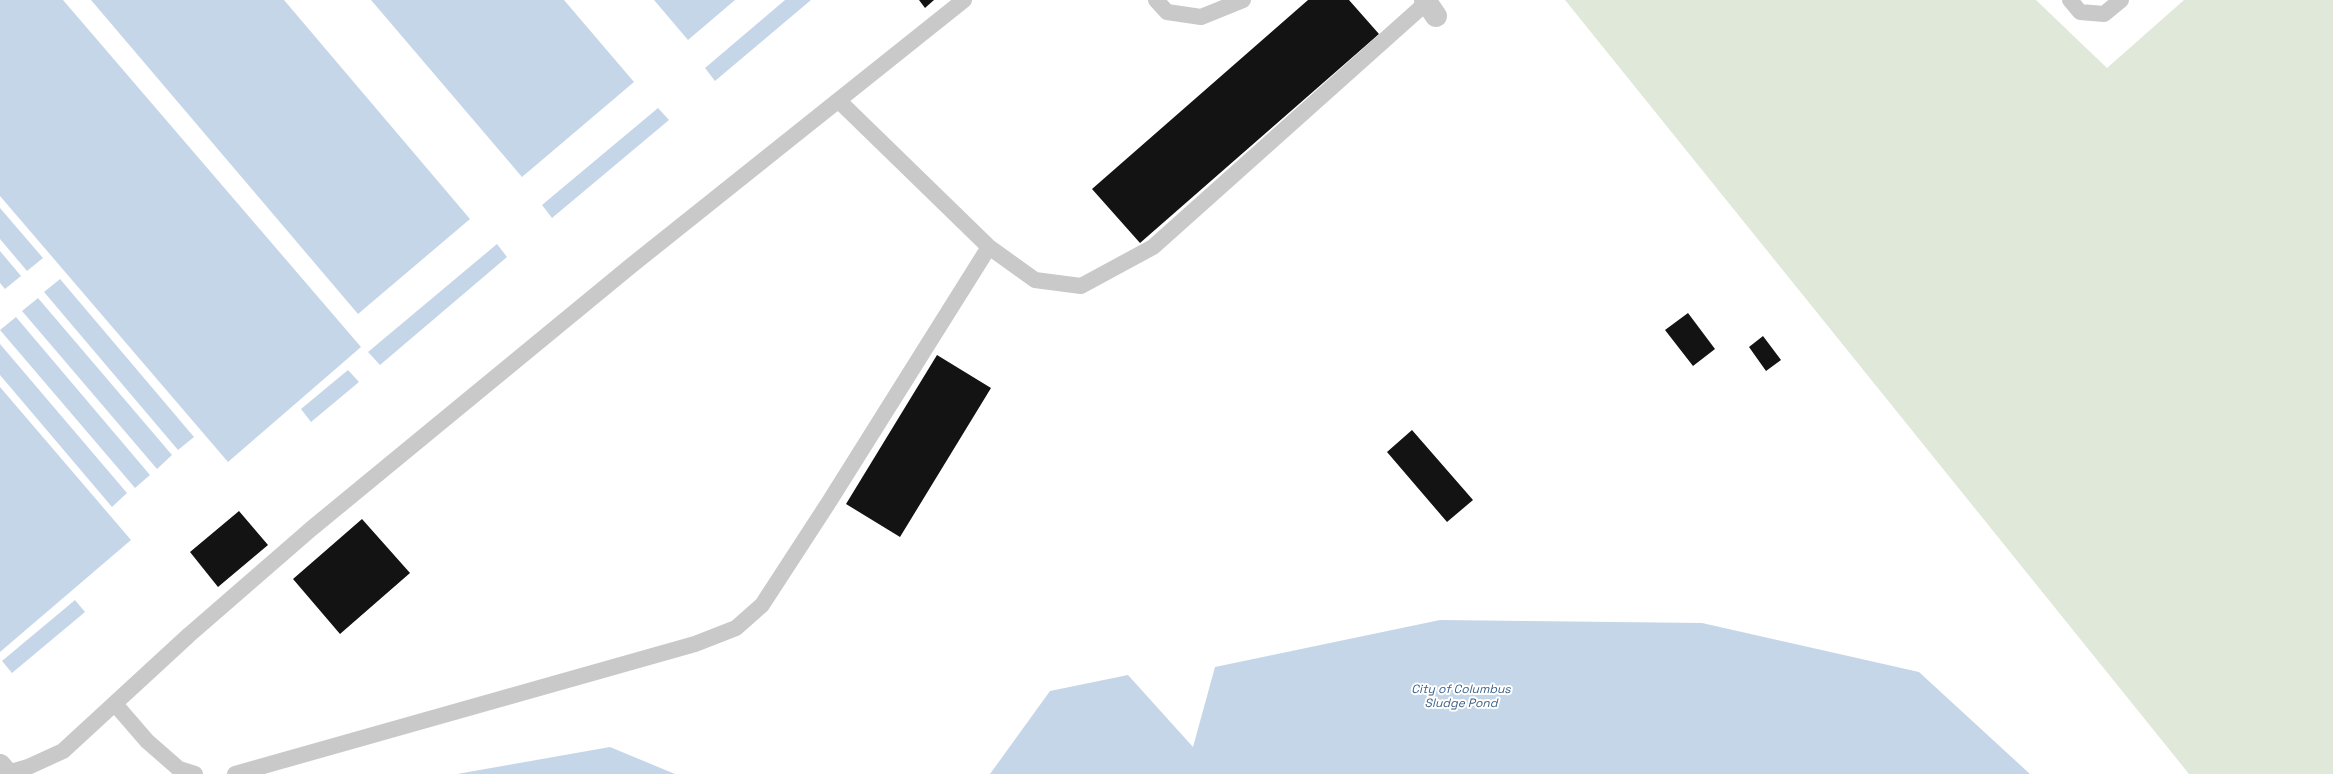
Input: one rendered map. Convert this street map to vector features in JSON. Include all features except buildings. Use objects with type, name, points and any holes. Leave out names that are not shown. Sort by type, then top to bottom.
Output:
[{"type":"lane","points":[[3,771],[28,768],[63,751],[189,635],[311,529],[632,264],[839,101],[964,0]]},
{"type":"lane","points":[[1156,0],[1167,12],[1201,17],[1243,0]]},
{"type":"lane","points":[[2070,0],[2080,12],[2104,14],[2121,0]]},
{"type":"lane","points":[[839,101],[989,247],[1035,280],[1081,286],[1153,247],[1429,6]]},
{"type":"lane","points":[[235,774],[695,644],[736,628],[762,605],[829,502],[989,247]]},
{"type":"lane","points":[[115,704],[147,741],[179,769],[195,774]]},
{"type":"green space","points":[[1565,0],[2036,0],[2107,68],[2184,0],[2333,0],[2333,774],[2189,774]]},
{"type":"water","points":[[0,0],[63,0],[361,347],[228,462],[0,196]]},
{"type":"water","points":[[91,0],[284,0],[470,219],[358,314]]},
{"type":"water","points":[[371,0],[564,0],[634,82],[522,177]]},
{"type":"water","points":[[654,0],[735,0],[688,40]]},
{"type":"water","points":[[785,0],[811,0],[715,81],[705,68]]},
{"type":"water","points":[[658,108],[669,120],[552,218],[542,205]]},
{"type":"water","points":[[0,208],[43,258],[27,271],[0,239]]},
{"type":"water","points":[[497,244],[507,257],[380,365],[368,352]]},
{"type":"water","points":[[0,251],[21,276],[5,289],[0,283]]},
{"type":"water","points":[[60,279],[194,437],[178,450],[44,292]]},
{"type":"water","points":[[38,298],[172,455],[157,469],[22,311]]},
{"type":"water","points":[[16,317],[150,475],[135,488],[0,330]]},
{"type":"water","points":[[0,344],[127,493],[112,507],[0,375]]},
{"type":"water","points":[[348,370],[359,382],[311,422],[301,409]]},
{"type":"water","points":[[0,387],[131,540],[0,652]]},
{"type":"water","points":[[75,600],[85,612],[12,673],[2,661]]},
{"type":"water","name":"City of Columbus Sludge Pond","points":[[1440,620],[1702,623],[1919,672],[2030,774],[990,774],[1050,691],[1128,675],[1193,747],[1215,667]]},
{"type":"water","points":[[610,747],[675,774],[457,774]]}]
